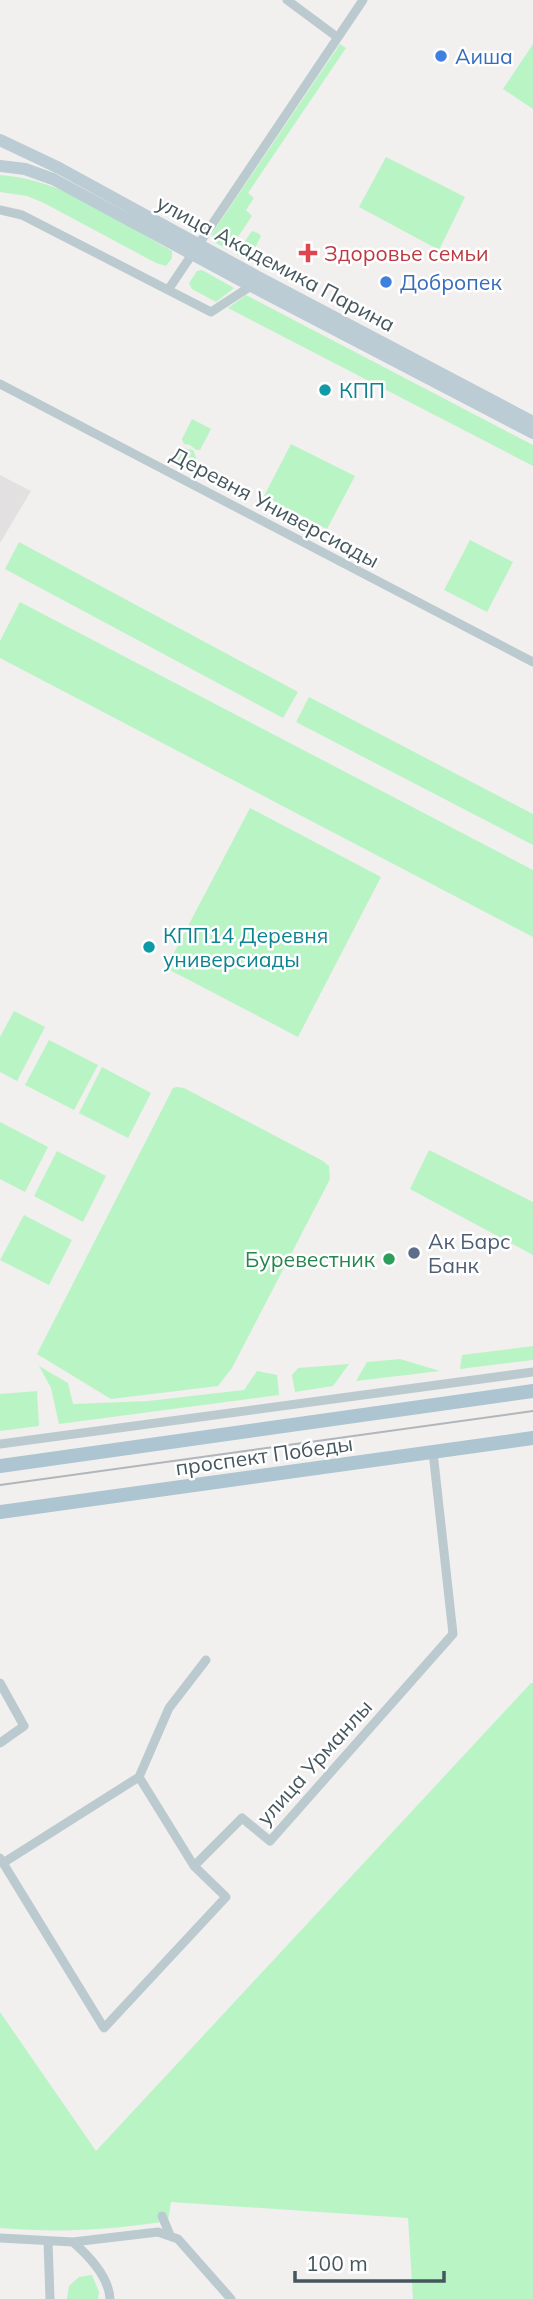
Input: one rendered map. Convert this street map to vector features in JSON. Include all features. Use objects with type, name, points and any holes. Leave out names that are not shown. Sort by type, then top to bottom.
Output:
[{"type":"main road","name":"улица Академика Парина","points":[[0,140],[59,168],[195,248],[251,286],[533,433]]},
{"type":"main road","name":"улица Академика Парина","points":[[0,166],[25,169],[53,179],[195,248],[533,422]]},
{"type":"main road","name":"проспект Победы","points":[[0,1466],[533,1391]]},
{"type":"main road","name":"проспект Победы","points":[[0,1513],[533,1437]]},
{"type":"street","points":[[287,0],[337,37]]},
{"type":"street","points":[[168,290],[363,0]]},
{"type":"street","points":[[0,210],[22,215],[211,312],[251,286]]},
{"type":"street","name":"Деревня Универсиады","points":[[0,384],[533,662]]},
{"type":"street","points":[[0,1444],[533,1373]]},
{"type":"street","name":"улица Урманлы","points":[[194,1866],[242,1818],[270,1842],[453,1634],[433,1452]]},
{"type":"street","points":[[139,1777],[194,1866],[226,1897],[104,2028],[1,1861],[139,1777],[170,1708],[206,1660]]},
{"type":"street","points":[[0,1683],[24,1726],[0,1743]]},
{"type":"street","points":[[162,2216],[170,2235]]},
{"type":"street","points":[[0,2238],[73,2242],[158,2232],[170,2235],[178,2239],[230,2299]]},
{"type":"street","points":[[48,2241],[50,2299]]},
{"type":"street","points":[[73,2242],[86,2253],[103,2277],[110,2299]]},
{"type":"shaded area","points":[[0,475],[31,491],[0,543]]},
{"type":"green space","points":[[340,44],[346,48],[248,193],[254,198],[246,210],[252,216],[229,250],[212,241],[215,229]]},
{"type":"green space","points":[[533,44],[533,109],[503,89]]},
{"type":"green space","points":[[386,157],[465,197],[439,250],[359,207]]},
{"type":"green space","points":[[0,175],[46,184],[89,203],[172,251],[172,258],[166,266],[156,263],[44,203],[27,196],[0,192]]},
{"type":"green space","points":[[252,231],[261,236],[254,250],[243,257],[236,254]]},
{"type":"green space","points":[[202,270],[234,288],[216,302],[192,289],[189,283],[197,271]]},
{"type":"green space","points":[[246,295],[533,445],[533,466],[228,308]]},
{"type":"green space","points":[[192,419],[211,429],[200,450],[184,444],[182,439]]},
{"type":"green space","points":[[291,444],[355,476],[327,529],[264,496]]},
{"type":"green space","points":[[183,448],[193,450],[197,460],[192,472],[170,460],[175,451]]},
{"type":"green space","points":[[470,540],[513,562],[487,612],[444,590]]},
{"type":"green space","points":[[19,542],[298,692],[283,718],[5,569]]},
{"type":"green space","points":[[20,602],[533,870],[533,937],[0,658],[0,641]]},
{"type":"green space","points":[[309,697],[533,814],[533,845],[296,722]]},
{"type":"green space","points":[[250,808],[381,877],[298,1037],[166,968]]},
{"type":"green space","points":[[14,1011],[45,1027],[17,1081],[0,1072],[0,1037]]},
{"type":"green space","points":[[49,1040],[98,1065],[74,1110],[25,1085]]},
{"type":"green space","points":[[102,1067],[151,1093],[128,1138],[79,1113]]},
{"type":"green space","points":[[173,1088],[184,1088],[323,1161],[329,1166],[330,1179],[232,1368],[218,1386],[111,1399],[37,1354]]},
{"type":"green space","points":[[0,1122],[48,1147],[25,1192],[0,1179]]},
{"type":"green space","points":[[429,1150],[533,1202],[533,1255],[410,1189]]},
{"type":"green space","points":[[57,1151],[106,1176],[83,1222],[34,1196]]},
{"type":"green space","points":[[24,1215],[72,1240],[49,1285],[0,1260]]},
{"type":"green space","points":[[533,1346],[533,1360],[460,1369],[462,1355]]},
{"type":"green space","points":[[400,1359],[440,1371],[356,1381],[367,1362]]},
{"type":"green space","points":[[349,1364],[333,1386],[295,1392],[292,1375],[298,1368]]},
{"type":"green space","points":[[39,1366],[68,1383],[73,1404],[148,1401],[244,1390],[257,1371],[277,1375],[279,1395],[59,1424],[51,1388]]},
{"type":"green space","points":[[37,1391],[39,1426],[0,1431],[0,1394]]},
{"type":"green space","points":[[531,1683],[533,2299],[413,2299],[408,2218],[171,2202],[168,2221],[84,2230],[0,2228],[0,2012],[96,2151]]},
{"type":"green space","points":[[92,2275],[99,2292],[98,2299],[67,2299],[69,2286],[79,2277]]},
{"type":"tram line","points":[[0,1485],[533,1411]]},
{"type":"place","name":"Аиша","points":[[441,56]]},
{"type":"place","name":"Здоровье семьи","points":[[308,253]]},
{"type":"place","name":"Добропек","points":[[386,282]]},
{"type":"place","name":"КПП","points":[[325,390]]},
{"type":"place","name":"КПП14 Деревня универсиады","points":[[149,947]]},
{"type":"place","name":"Ак Барс Банк","points":[[414,1253]]},
{"type":"place","name":"Буревестник","points":[[389,1259]]}]
